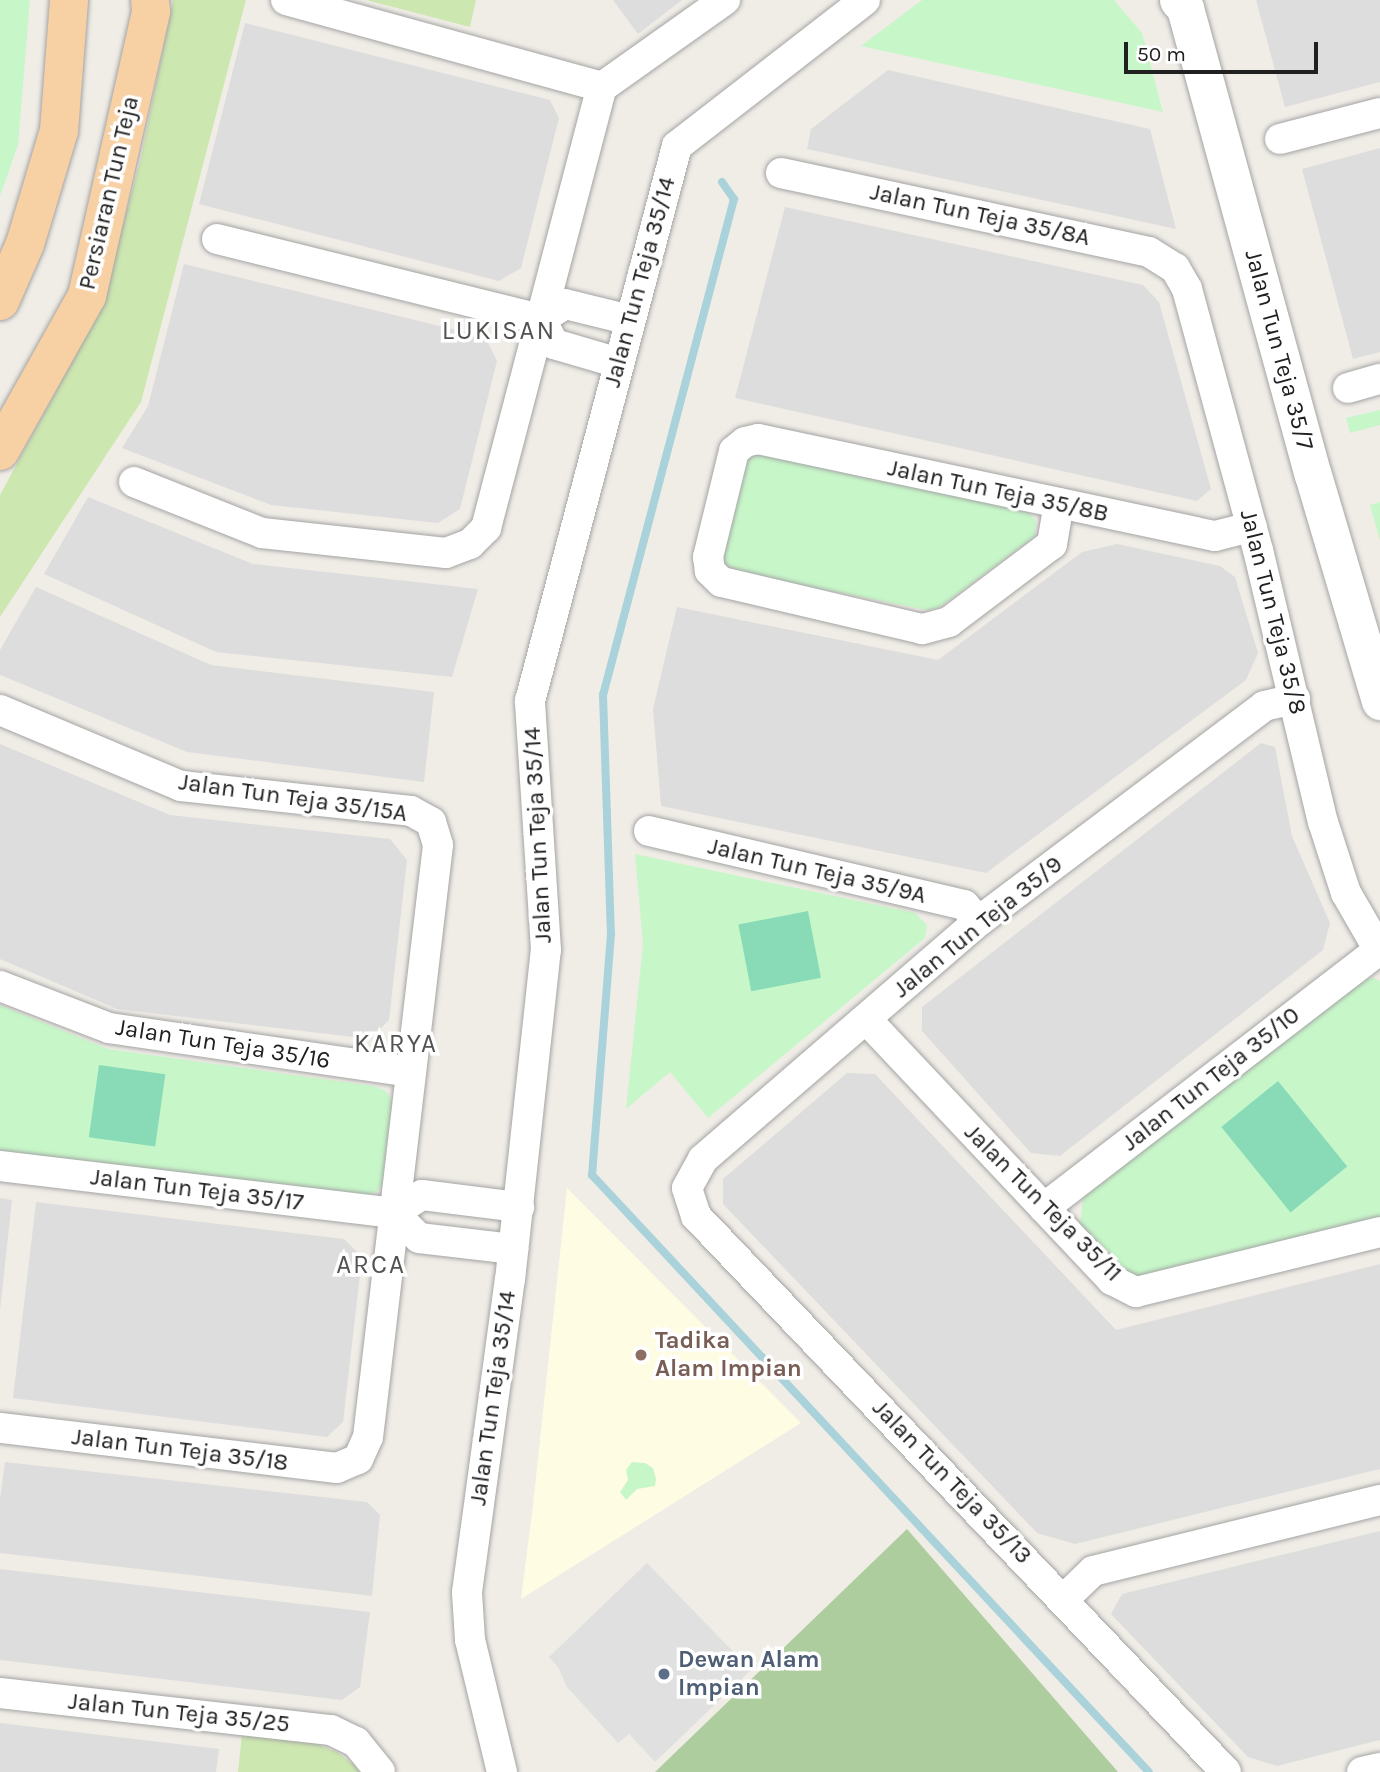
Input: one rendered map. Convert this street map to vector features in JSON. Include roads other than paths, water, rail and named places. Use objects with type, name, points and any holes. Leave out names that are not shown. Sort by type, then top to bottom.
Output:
[{"type":"main road","points":[[0,301],[24,244],[59,131],[69,0]]},
{"type":"main road","name":"Persiaran Tun Teja","points":[[0,451],[87,296],[151,11],[150,0]]},
{"type":"street","points":[[286,0],[601,87]]},
{"type":"street","points":[[134,482],[262,533],[446,553],[470,544],[486,528],[601,87],[724,0]]},
{"type":"street","name":"Jalan Tun Teja 35/14","points":[[502,1772],[470,1640],[467,1592],[519,1207],[546,950],[530,701],[677,146],[865,0]]},
{"type":"street","name":"Jalan Tun Teja 35/7","points":[[1178,0],[1185,8],[1313,475],[1380,701]]},
{"type":"street","points":[[1280,139],[1380,113]]},
{"type":"street","name":"Jalan Tun Teja 35/8A","points":[[781,173],[1149,252],[1175,268]]},
{"type":"street","points":[[217,239],[541,319],[565,304],[630,320]]},
{"type":"street","name":"Jalan Tun Teja 35/8","points":[[1175,268],[1187,289],[1252,527],[1333,857],[1346,893],[1376,937]]},
{"type":"street","points":[[541,319],[554,344],[619,363]]},
{"type":"street","points":[[1348,388],[1380,379]]},
{"type":"street","name":"Jalan Tun Teja 35/8B","points":[[1059,503],[1052,544],[949,622],[922,629],[722,582],[710,571],[708,557],[734,451],[745,442],[758,439],[1215,536],[1252,527]]},
{"type":"street","name":"Jalan Tun Teja 35/9","points":[[687,1188],[703,1159],[979,921],[1264,706],[1295,699]]},
{"type":"street","name":"Jalan Tun Teja 35/15A","points":[[0,710],[181,786],[411,811],[430,822],[438,845],[411,1072]]},
{"type":"street","name":"Jalan Tun Teja 35/9A","points":[[649,831],[964,905],[979,921]]},
{"type":"street","name":"Jalan Tun Teja 35/10","points":[[1044,1208],[1376,937]]},
{"type":"street","name":"Jalan Tun Teja 35/16","points":[[0,986],[110,1028],[411,1072]]},
{"type":"street","name":"Jalan Tun Teja 35/11","points":[[866,1019],[1112,1280],[1136,1292],[1380,1232]]},
{"type":"street","points":[[394,1213],[411,1072]]},
{"type":"street","name":"Jalan Tun Teja 35/17","points":[[0,1166],[394,1213]]},
{"type":"street","name":"Jalan Tun Teja 35/13","points":[[687,1188],[696,1216],[1064,1599],[1150,1695],[1226,1772]]},
{"type":"street","points":[[394,1213],[422,1195],[519,1207]]},
{"type":"street","points":[[394,1213],[419,1238],[513,1249]]},
{"type":"street","name":"Jalan Tun Teja 35/18","points":[[0,1428],[337,1468],[358,1459],[368,1437],[394,1213]]},
{"type":"street","points":[[1064,1599],[1093,1571],[1380,1500]]},
{"type":"street","name":"Jalan Tun Teja 35/25","points":[[0,1693],[331,1730],[356,1742],[380,1772]]},
{"type":"street","points":[[1362,1772],[1380,1768]]},
{"type":"waterway","points":[[722,182],[734,199],[603,695],[611,934],[592,1175],[1149,1772]]},
{"type":"place","name":"Tadika Alam Impian","points":[[641,1355]]},
{"type":"place","name":"Dewan Alam Impian","points":[[664,1674]]},
{"type":"district","name":"LUKISAN","points":[[499,331]]},
{"type":"district","name":"KARYA","points":[[396,1044]]},
{"type":"district","name":"ARCA","points":[[371,1265]]}]
